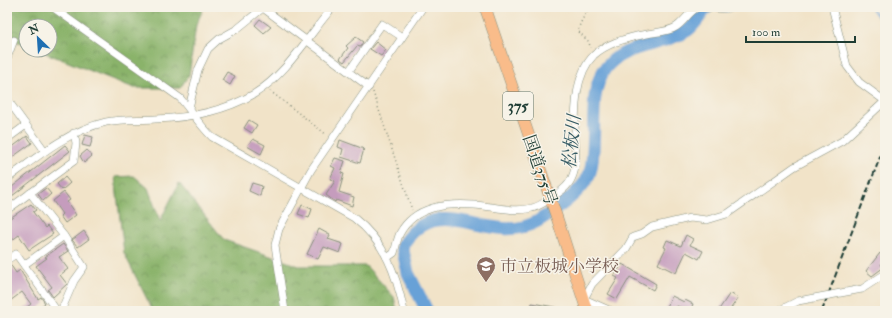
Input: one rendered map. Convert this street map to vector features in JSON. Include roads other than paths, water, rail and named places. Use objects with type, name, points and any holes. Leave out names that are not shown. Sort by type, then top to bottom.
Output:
[{"type":"highway","name":"国道375号","points":[[488,8],[587,311]]},
{"type":"street","points":[[52,7],[174,94],[189,108],[193,116],[212,137],[354,218],[368,229],[377,239],[387,258],[398,284],[404,311]]},
{"type":"street","points":[[189,108],[198,70],[208,49],[219,39],[237,29],[263,7],[369,87]]},
{"type":"street","points":[[7,179],[45,151],[74,133],[108,122],[193,116],[217,111],[237,103],[274,79],[308,41],[333,7]]},
{"type":"street","points":[[285,311],[277,263],[277,232],[311,170],[424,7]]},
{"type":"street","points":[[387,258],[394,253],[400,233],[414,216],[427,209],[444,206],[474,205],[509,209],[532,208],[551,202],[568,185],[576,166],[575,132],[578,91],[582,76],[595,55],[605,48],[621,41],[676,27],[693,10],[700,7],[726,9],[730,7]]},
{"type":"street","points":[[611,311],[584,299],[592,284],[626,248],[633,237],[642,234],[652,227],[690,218],[707,220],[727,214],[794,167],[842,141],[885,101],[859,82],[847,66],[832,7]]},
{"type":"street","points":[[349,72],[382,24],[402,37]]},
{"type":"street","points":[[7,58],[14,40]]},
{"type":"street","points":[[7,99],[45,151]]},
{"type":"street","points":[[7,139],[26,125]]},
{"type":"street","points":[[7,210],[74,161],[76,143],[74,133]]},
{"type":"street","points":[[30,193],[64,236],[84,266],[74,281],[61,311]]},
{"type":"street","points":[[24,265],[64,236]]},
{"type":"street","points":[[7,260],[16,254],[57,311]]},
{"type":"street","points":[[778,311],[798,300],[862,289],[885,274]]},
{"type":"waterway","name":"松板川","points":[[427,311],[408,273],[402,246],[416,229],[432,221],[448,220],[483,226],[520,228],[538,221],[568,200],[576,193],[587,179],[592,165],[595,95],[597,85],[604,70],[612,61],[621,55],[643,46],[667,40],[688,30],[707,7]]},
{"type":"waterway","points":[[871,7],[885,27]]},
{"type":"railway","points":[[822,311],[885,144]]},
{"type":"place","name":"市立板城小学校","points":[[486,283]]}]
